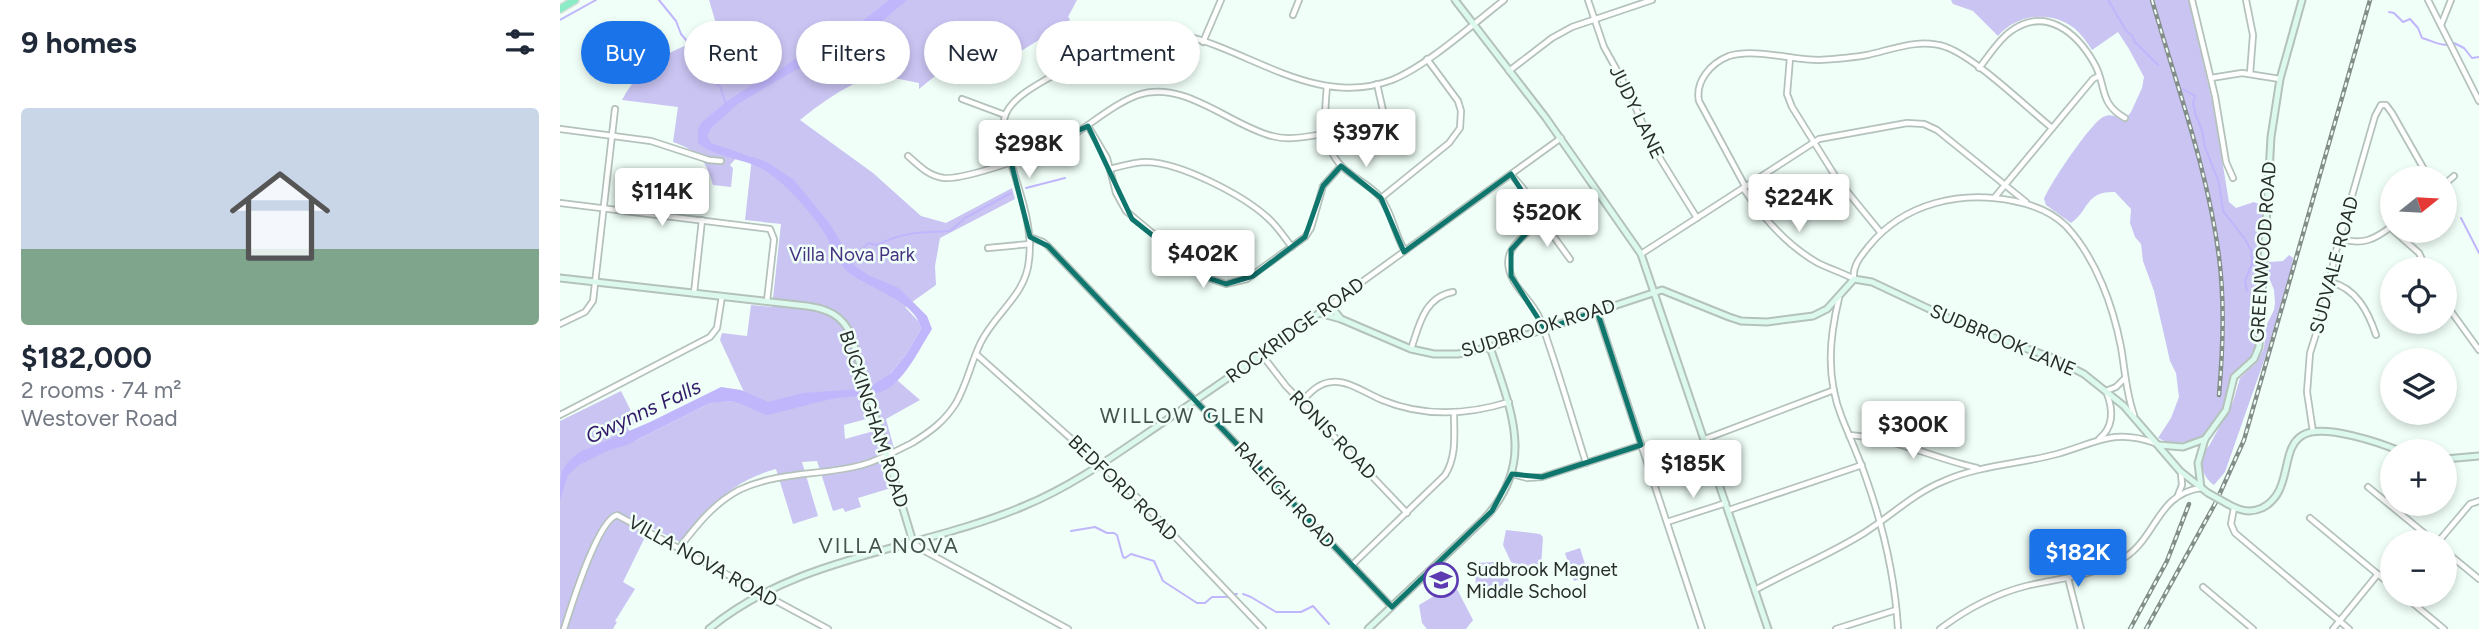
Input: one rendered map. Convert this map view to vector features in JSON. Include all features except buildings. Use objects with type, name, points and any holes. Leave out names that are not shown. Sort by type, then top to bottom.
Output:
[{"type":"highway","points":[[560,9],[575,0]]},
{"type":"street","points":[[1203,42],[1221,0]]},
{"type":"street","points":[[1293,15],[1299,0]]},
{"type":"street","points":[[1455,0],[1561,138],[1641,254],[1656,291],[1768,629]]},
{"type":"street","points":[[680,548],[706,514],[739,491],[782,476],[848,468],[887,455],[922,437],[945,417],[959,396],[990,328],[1020,290],[1028,270],[1030,237],[1003,133],[1005,115],[1022,95],[1098,47],[1123,36],[1149,31],[1188,36],[1279,74],[1328,86],[1355,87],[1377,84],[1401,76],[1427,59],[1504,0]]},
{"type":"street","name":"JUDY LANE","points":[[1587,0],[1604,47],[1628,90],[1653,147],[1697,218]]},
{"type":"street","points":[[1509,71],[1562,32],[1652,0]]},
{"type":"street","points":[[2192,0],[2211,78],[2226,162],[2233,178]]},
{"type":"street","points":[[2246,0],[2253,35],[2250,74]]},
{"type":"street","name":"GREENWOOD ROAD","points":[[2201,488],[2198,463],[2205,439],[2226,410],[2234,377],[2254,359],[2259,346],[2270,144],[2280,79],[2302,0]]},
{"type":"street","points":[[2428,0],[2479,101]]},
{"type":"street","points":[[2441,26],[2451,0]]},
{"type":"street","points":[[1979,68],[2010,32],[2027,24],[2046,22],[2060,26],[2072,33],[2094,64],[2108,104],[2125,118]]},
{"type":"street","points":[[1854,279],[1820,264],[1794,247],[1770,225],[1744,187],[1699,101],[1701,80],[1709,69],[1727,57],[1748,54],[1809,60],[1852,58],[1908,45],[1926,44],[1955,51],[2052,128]]},
{"type":"street","points":[[1790,58],[1787,85],[1789,100],[1838,179],[1881,233]]},
{"type":"street","points":[[1381,198],[1449,143],[1460,128],[1461,111],[1458,101],[1427,59]]},
{"type":"street","points":[[2211,78],[2250,74],[2280,79]]},
{"type":"street","points":[[1995,198],[2093,79],[2099,76]]},
{"type":"street","points":[[1377,84],[1384,116]]},
{"type":"street","points":[[1328,86],[1325,134],[1329,147],[1341,166],[1381,198],[1405,251]]},
{"type":"street","points":[[908,156],[929,173],[947,178],[1011,162],[1055,146],[1135,96],[1153,92],[1175,95],[1204,105],[1269,136],[1286,138],[1325,134]]},
{"type":"street","points":[[962,99],[1005,115]]},
{"type":"street","name":"SUDVALE ROAD","points":[[2313,432],[2308,405],[2307,368],[2340,239],[2379,107],[2384,104],[2392,113],[2422,166]]},
{"type":"street","points":[[560,324],[591,306],[615,109]]},
{"type":"street","points":[[1641,254],[1814,142],[1907,123],[1924,124],[1943,134],[2031,205]]},
{"type":"street","points":[[1088,126],[1103,150],[1116,193],[1132,219],[1205,277],[1215,281],[1233,283],[1247,279],[1309,233],[1323,187],[1341,166]]},
{"type":"street","points":[[560,130],[651,141],[709,160],[721,161]]},
{"type":"street","name":"ROCKRIDGE ROAD","points":[[709,629],[763,593],[836,564],[969,526],[1026,506],[1064,487],[1262,355],[1561,138]]},
{"type":"street","points":[[1110,169],[1137,163],[1155,163],[1197,175],[1261,212],[1276,225],[1292,247]]},
{"type":"street","points":[[1511,174],[1533,203],[1536,213],[1535,223],[1514,244],[1508,266],[1511,276],[1538,315],[1586,463]]},
{"type":"street","points":[[1854,279],[1853,270],[1863,253],[1881,233],[1913,211],[1940,201],[1963,197],[1995,198],[2031,205],[2051,214],[2066,226],[2092,266],[2113,314],[2134,416]]},
{"type":"street","points":[[560,203],[764,227],[772,231],[774,239],[767,301]]},
{"type":"street","points":[[694,293],[702,220]]},
{"type":"street","points":[[1535,223],[1549,230],[1570,259]]},
{"type":"street","points":[[2340,239],[2357,243],[2380,236]]},
{"type":"street","name":"RALEIGH ROAD","points":[[1030,237],[1048,246],[1392,607]]},
{"type":"street","points":[[2408,243],[2421,257]]},
{"type":"street","points":[[988,248],[1030,244]]},
{"type":"street","name":"BUCKINGHAM ROAD","points":[[560,278],[820,308],[837,316],[851,335],[912,542]]},
{"type":"street","points":[[1656,291],[1662,290],[1741,321],[1797,319],[1824,311],[1854,279]]},
{"type":"street","name":"SUDBROOK LANE","points":[[1854,279],[1872,282],[1976,331],[2068,365],[2106,391],[2134,416],[2180,471],[2208,493],[2234,508]]},
{"type":"street","points":[[2330,282],[2345,286],[2357,297],[2376,335]]},
{"type":"street","name":"SUDBROOK ROAD","points":[[1319,313],[1341,319],[1411,349],[1434,354],[1458,354],[1490,347],[1656,291]]},
{"type":"street","points":[[1411,349],[1428,307],[1438,298],[1453,292]]},
{"type":"street","points":[[560,415],[710,337],[717,328],[722,296]]},
{"type":"street","points":[[1839,297],[1830,350],[1833,390],[1862,465],[1880,523],[1898,629]]},
{"type":"street","name":"SUDBROOK ROAD","points":[[1330,305],[1341,319]]},
{"type":"street","points":[[1597,311],[1702,629]]},
{"type":"street","points":[[1824,311],[1834,317]]},
{"type":"street","points":[[2457,320],[2479,350]]},
{"type":"street","points":[[1368,629],[1492,511],[1506,488],[1512,474],[1516,436],[1509,402],[1490,347]]},
{"type":"street","name":"BEDFORD ROAD","points":[[976,354],[1140,500],[1263,629]]},
{"type":"street","name":"RONIS ROAD","points":[[1262,355],[1301,402],[1407,513]]},
{"type":"street","points":[[2096,441],[2105,434],[2110,424],[2110,404],[2106,391],[2116,387],[2125,378]]},
{"type":"street","points":[[1301,402],[1320,385],[1337,382],[1405,408],[1454,413],[1480,410],[1509,402]]},
{"type":"street","points":[[1705,439],[1833,390]]},
{"type":"street","points":[[1352,565],[1440,481],[1449,469],[1455,445],[1454,413]]},
{"type":"street","points":[[2349,629],[2235,533],[2231,524],[2234,508],[2255,510],[2274,498],[2282,486],[2295,442],[2302,435],[2313,432],[2356,437],[2380,445]]},
{"type":"street","points":[[1849,435],[1894,441],[1943,459],[1978,468]]},
{"type":"street","points":[[1755,590],[1854,539],[1928,488],[1978,468],[2028,461],[2096,441],[2130,436],[2159,445],[2183,447],[2205,439]]},
{"type":"street","points":[[1512,474],[1537,478],[1642,445]]},
{"type":"street","points":[[2457,458],[2479,456]]},
{"type":"street","points":[[1730,510],[1862,465]]},
{"type":"street","points":[[1940,629],[1992,598],[2106,566],[2131,553],[2177,495],[2182,485],[2180,471]]},
{"type":"street","points":[[2368,487],[2421,530]]},
{"type":"street","points":[[2177,495],[2201,488]]},
{"type":"street","points":[[2448,530],[2477,501]]},
{"type":"street","points":[[1667,522],[1727,503]]},
{"type":"street","name":"VILLA NOVA ROAD","points":[[564,629],[584,569],[607,522],[614,515],[621,516],[828,629]]},
{"type":"street","points":[[2310,518],[2378,574],[2333,629]]},
{"type":"street","points":[[912,542],[1068,629]]},
{"type":"street","points":[[2457,561],[2479,579]]},
{"type":"street","points":[[2068,578],[2081,629]]},
{"type":"street","points":[[2203,587],[2253,629]]},
{"type":"street","points":[[2417,607],[2444,629]]},
{"type":"street","points":[[1836,629],[1896,610]]},
{"type":"highlighted area","points":[[1088,126],[1132,219],[1205,277],[1226,284],[1253,276],[1305,237],[1323,186],[1341,166],[1381,198],[1404,252],[1511,174],[1536,213],[1532,227],[1511,250],[1511,276],[1545,329],[1597,311],[1641,445],[1542,477],[1512,474],[1492,511],[1392,607],[1048,246],[1030,237],[1011,162]]},
{"type":"green space","name":"Villa Nova Park","points":[[709,0],[1077,0],[1069,21],[1036,21],[1036,42],[1022,50],[1022,21],[924,21],[925,84],[919,89],[919,83],[910,81],[910,21],[796,21],[796,84],[856,84],[800,120],[873,173],[921,216],[946,223],[1012,188],[1015,199],[940,238],[935,266],[936,285],[905,307],[919,322],[921,329],[890,374],[920,400],[886,419],[894,448],[881,454],[891,488],[858,498],[861,507],[845,512],[843,508],[833,511],[817,461],[802,462],[818,516],[793,524],[776,469],[761,474],[722,497],[700,518],[682,543],[650,527],[623,582],[635,589],[615,621],[617,622],[613,629],[560,629],[560,421],[621,391],[637,423],[628,428],[635,441],[708,404],[721,401],[742,402],[744,392],[720,340],[722,333],[747,336],[751,305],[772,307],[781,224],[745,220],[752,157],[740,154],[730,165],[733,168],[731,187],[713,185],[700,157],[673,142],[678,107],[622,100],[632,84],[670,84],[670,53],[684,47],[684,84],[782,84],[782,21],[715,21]],"holes":[[[870,418],[874,431],[845,439],[844,425]]]},
{"type":"green space","points":[[1951,0],[2189,0],[2213,105],[2229,202],[2236,208],[2254,202],[2264,206],[2256,346],[2251,357],[2231,376],[2224,409],[2201,439],[2171,444],[2158,438],[2171,418],[2179,397],[2176,373],[2170,361],[2154,291],[2143,261],[2141,244],[2130,223],[2131,209],[2115,192],[2105,193],[2093,198],[2071,223],[2046,205],[2044,199],[2071,155],[2097,122],[2109,115],[2124,121],[2131,112],[2144,77],[2129,49],[2118,32],[2092,50],[2074,28],[2065,22],[2045,17],[2024,19],[1998,36],[1973,11],[1953,4]]},
{"type":"green space","points":[[2289,255],[2293,258],[2292,266],[2267,352],[2225,472],[2214,485],[2203,472],[2202,455],[2233,402],[2240,378],[2257,362],[2264,348],[2266,326],[2275,303],[2274,290],[2268,275],[2269,262],[2283,261]]},
{"type":"green space","points":[[1506,530],[1540,534],[1543,537],[1541,567],[1526,568],[1511,562],[1503,545]]},
{"type":"green space","points":[[1580,548],[1589,577],[1574,581],[1565,553]]},
{"type":"green space","points":[[1493,562],[1503,569],[1508,578],[1505,600],[1480,597],[1476,592],[1475,563]]},
{"type":"green space","points":[[1449,587],[1457,589],[1473,620],[1466,629],[1427,629],[1422,623],[1419,605]]},
{"type":"shaded area","name":"Gwynns Falls","points":[[889,0],[907,0],[882,21],[862,21]]},
{"type":"shaded area","name":"Gwynns Falls","points":[[796,58],[796,70],[782,78],[782,68]]},
{"type":"shaded area","name":"Gwynns Falls","points":[[753,84],[771,84],[739,103],[711,128],[707,136],[711,143],[767,162],[794,180],[830,224],[854,265],[868,275],[899,288],[927,316],[932,329],[911,364],[889,388],[868,395],[828,400],[767,415],[734,402],[708,404],[627,445],[607,451],[579,465],[568,475],[560,500],[562,471],[580,452],[721,387],[741,390],[768,402],[803,393],[860,389],[873,385],[891,373],[921,329],[910,310],[900,302],[847,271],[813,217],[775,177],[759,167],[712,151],[698,143],[701,123]]},
{"type":"waterway","points":[[560,20],[596,0]]},
{"type":"waterway","points":[[659,0],[676,21],[696,59],[707,68],[711,81],[720,86],[726,104]]},
{"type":"waterway","points":[[2108,0],[2127,32],[2158,65]]},
{"type":"waterway","points":[[2389,12],[2403,22],[2410,19],[2422,38],[2448,45]]},
{"type":"waterway","points":[[2454,43],[2464,48],[2472,58],[2479,57]]},
{"type":"waterway","points":[[2183,89],[2195,96],[2193,103],[2196,116],[2219,183],[2223,211],[2251,250],[2252,264],[2245,281],[2247,291]]},
{"type":"waterway","points":[[1026,188],[1065,178]]},
{"type":"waterway","points":[[846,256],[864,248],[868,243],[877,245],[904,235],[950,231],[965,218],[1011,193]]},
{"type":"waterway","points":[[2461,218],[2479,253]]},
{"type":"waterway","points":[[1071,531],[1095,527],[1107,533],[1114,533],[1117,535],[1123,557],[1131,554],[1154,561],[1163,581],[1197,603],[1205,603],[1212,597],[1227,597]]},
{"type":"waterway","points":[[1243,594],[1276,612],[1301,612],[1313,606],[1329,624]]},
{"type":"railway","points":[[2152,0],[2190,127],[2214,224],[2223,309],[2219,395]]},
{"type":"railway","points":[[2146,629],[2216,502],[2244,440],[2370,0]]},
{"type":"railway","points":[[2130,629],[2167,561],[2189,504]]},
{"type":"place","name":"Sudbrook Magnet Middle School","points":[[1441,580]]},
{"type":"district","name":"WILLOW GLEN","points":[[1183,415]]},
{"type":"district","name":"VILLA NOVA","points":[[889,545]]}]
